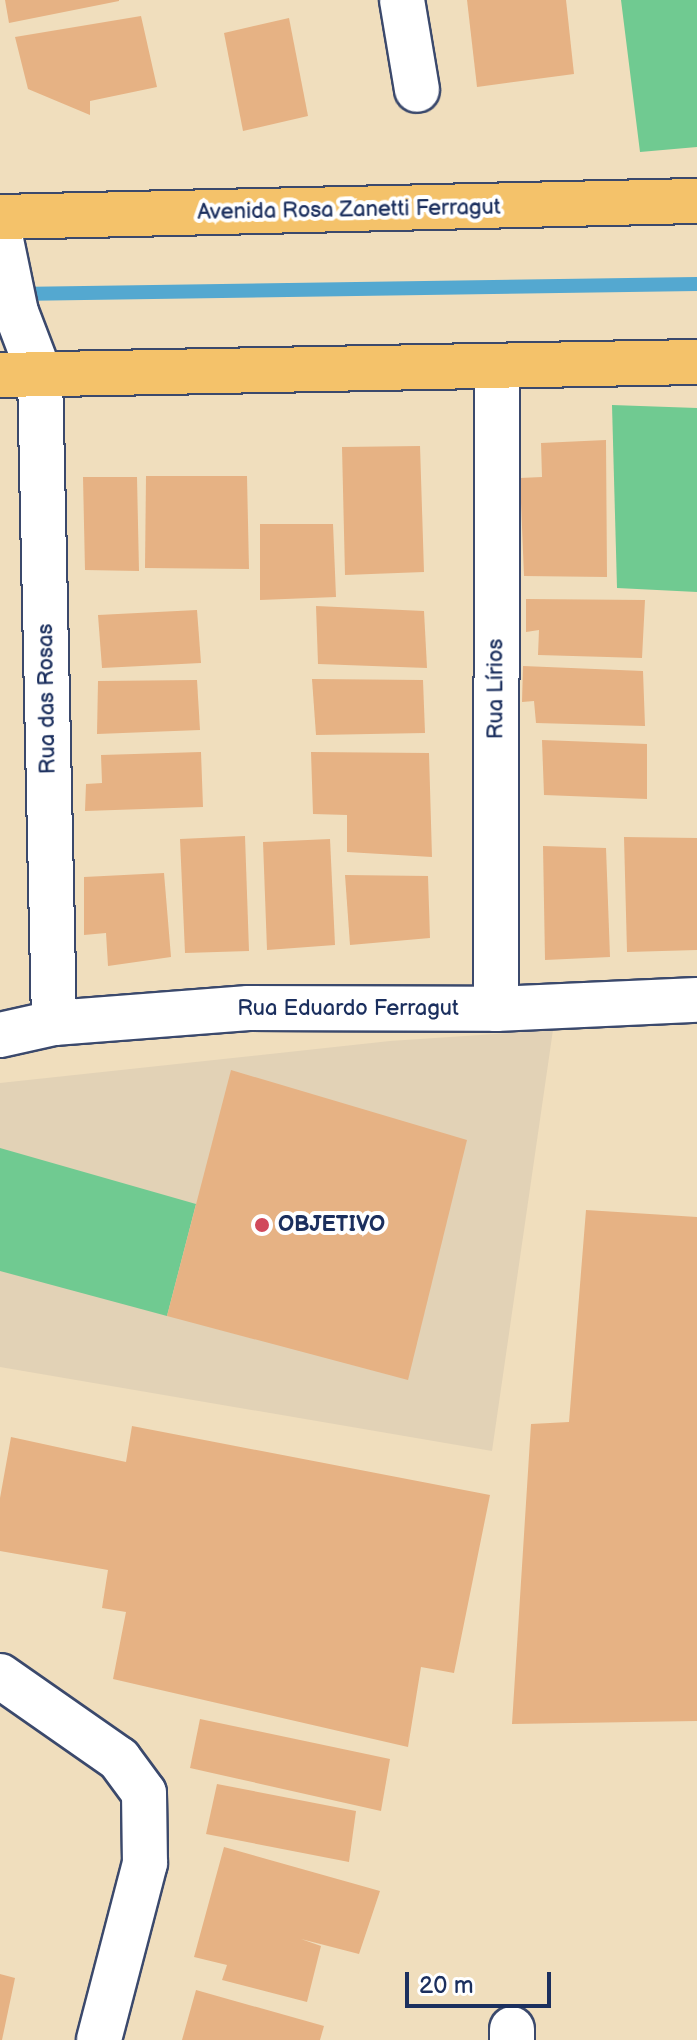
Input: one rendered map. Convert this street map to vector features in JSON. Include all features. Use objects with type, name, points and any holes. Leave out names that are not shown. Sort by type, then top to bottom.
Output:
[{"type":"main road","name":"Avenida Rosa Zanetti Ferragut","points":[[0,217],[697,201]]},
{"type":"main road","points":[[20,375],[697,362]]},
{"type":"street","points":[[402,0],[417,90]]},
{"type":"street","name":"Rua das Rosas","points":[[0,235],[16,312],[54,1023]]},
{"type":"street","name":"Rua Lírios","points":[[496,1009],[497,368]]},
{"type":"street","name":"Rua Eduardo Ferragut","points":[[0,1035],[54,1023],[248,1008],[496,1009],[697,1000]]},
{"type":"street","points":[[0,1676],[119,1759],[144,1793],[145,1863],[99,2040]]},
{"type":"shaded area","name":"OBJETIVO","points":[[553,1030],[492,1451],[0,1367],[0,1083],[390,1041]]},
{"type":"green space","points":[[621,0],[697,0],[697,147],[640,152]]},
{"type":"green space","points":[[612,405],[697,408],[697,592],[617,588]]},
{"type":"green space","points":[[0,1148],[196,1204],[167,1316],[0,1271]]},
{"type":"building","points":[[5,0],[119,0],[119,1],[9,23]]},
{"type":"building","points":[[467,0],[566,0],[574,74],[477,87]]},
{"type":"building","points":[[141,16],[157,87],[90,101],[90,115],[28,89],[15,37]]},
{"type":"building","points":[[289,18],[308,116],[243,131],[224,33]]},
{"type":"building","points":[[606,440],[607,577],[524,576],[520,478],[542,477],[541,443]]},
{"type":"building","points":[[420,446],[424,572],[345,575],[342,447]]},
{"type":"building","points":[[146,476],[247,476],[249,569],[145,568]]},
{"type":"building","points":[[83,477],[137,477],[139,571],[85,570]]},
{"type":"building","points":[[260,524],[333,524],[336,597],[260,600]]},
{"type":"building","points":[[526,599],[645,600],[642,658],[538,655],[539,630],[526,632]]},
{"type":"building","points":[[316,606],[424,611],[427,668],[318,664]]},
{"type":"building","points":[[197,610],[201,663],[102,668],[98,615]]},
{"type":"building","points":[[523,666],[643,671],[645,726],[536,723],[534,701],[522,702]]},
{"type":"building","points":[[312,679],[423,680],[425,733],[316,735]]},
{"type":"building","points":[[197,680],[200,730],[97,734],[98,681]]},
{"type":"building","points":[[542,740],[647,744],[647,799],[544,795]]},
{"type":"building","points":[[201,752],[203,807],[85,811],[86,784],[102,783],[101,755]]},
{"type":"building","points":[[311,752],[429,753],[432,857],[347,852],[347,815],[313,814]]},
{"type":"building","points":[[245,836],[249,951],[185,953],[180,839]]},
{"type":"building","points":[[624,837],[697,838],[697,950],[627,952]]},
{"type":"building","points":[[330,839],[335,945],[267,950],[263,842]]},
{"type":"building","points":[[543,846],[606,848],[610,957],[545,960]]},
{"type":"building","points":[[164,873],[171,957],[108,966],[106,933],[84,935],[84,877]]},
{"type":"building","points":[[345,875],[428,876],[430,938],[350,945]]},
{"type":"building","points":[[231,1070],[467,1140],[408,1380],[167,1316]]},
{"type":"building","points":[[586,1210],[697,1217],[697,1721],[512,1724],[531,1424],[569,1422]]},
{"type":"building","points":[[132,1426],[490,1495],[454,1673],[421,1667],[408,1747],[113,1679],[126,1612],[102,1608],[108,1570],[0,1551],[0,1498],[11,1437],[126,1462]]},
{"type":"building","points":[[200,1719],[390,1759],[381,1811],[190,1768]]},
{"type":"building","points":[[217,1784],[356,1811],[349,1862],[206,1834]]},
{"type":"building","points":[[224,1847],[380,1891],[359,1954],[301,1939],[321,1946],[307,2002],[222,1980],[227,1965],[194,1957]]},
{"type":"building","points":[[0,1974],[15,1978],[2,2040],[0,2040]]},
{"type":"building","points":[[196,1990],[324,2026],[320,2040],[182,2040]]},
{"type":"waterway","points":[[16,294],[697,284]]},
{"type":"place","name":"OBJETIVO","points":[[262,1225]]}]
